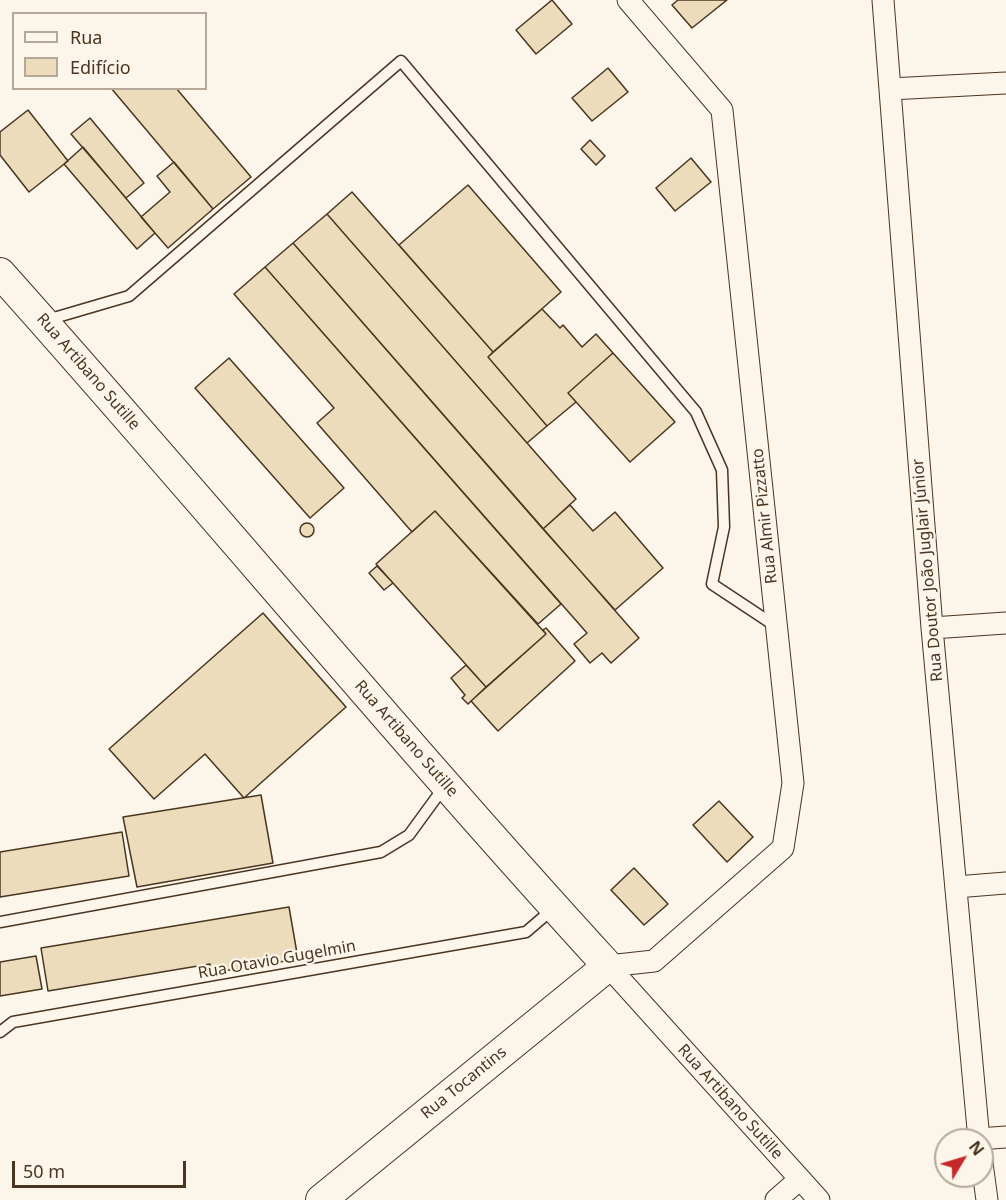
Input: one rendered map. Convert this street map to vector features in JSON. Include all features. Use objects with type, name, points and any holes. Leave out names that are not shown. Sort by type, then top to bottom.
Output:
[{"type":"main road","name":"Rua Artibano Sutille","points":[[0,273],[608,966]]},
{"type":"main road","name":"Rua Tocantins","points":[[321,1200],[608,966]]},
{"type":"street","name":"Rua Almir Pizzatto","points":[[608,966],[654,961],[783,848],[793,783],[722,110],[628,0]]},
{"type":"street","name":"Rua Doutor João Juglair Júnior","points":[[883,0],[932,628],[978,1128]]},
{"type":"street","points":[[890,89],[1006,83]]},
{"type":"street","points":[[932,628],[1006,623]]},
{"type":"street","points":[[956,887],[1006,883]]},
{"type":"street","name":"Rua Artibano Sutille","points":[[608,966],[819,1200]]},
{"type":"street","points":[[776,1200],[800,1179]]},
{"type":"lane","points":[[44,321],[129,296],[401,61],[696,412],[722,470],[724,526],[712,584],[777,627]]},
{"type":"lane","points":[[0,922],[381,852],[409,835],[446,784]]},
{"type":"lane","name":"Rua Otavio Gugelmin","points":[[0,1032],[13,1022],[526,932],[554,907]]},
{"type":"building","points":[[552,0],[572,24],[536,54],[516,30]]},
{"type":"building","points":[[678,0],[727,0],[692,28],[672,5]]},
{"type":"building","points":[[608,68],[628,92],[592,121],[572,98]]},
{"type":"building","points":[[113,90],[178,90],[251,177],[213,209]]},
{"type":"building","points":[[28,110],[68,161],[29,192],[0,155],[0,132]]},
{"type":"building","points":[[90,118],[144,183],[126,198],[71,134]]},
{"type":"building","points":[[590,140],[605,156],[596,165],[581,149]]},
{"type":"building","points":[[83,147],[155,233],[137,249],[64,164]]},
{"type":"building","points":[[691,158],[711,182],[675,211],[656,188]]},
{"type":"building","points":[[174,162],[213,209],[168,248],[141,217],[170,192],[157,176]]},
{"type":"building","points":[[468,185],[561,292],[493,352],[399,245]]},
{"type":"building","points":[[352,192],[493,352],[488,357],[547,426],[527,443],[327,214]]},
{"type":"building","points":[[327,214],[576,499],[543,529],[293,243]]},
{"type":"building","points":[[293,243],[639,638],[611,663],[602,653],[590,663],[574,644],[587,633],[265,267]]},
{"type":"building","points":[[265,267],[561,604],[538,624],[435,511],[412,532],[317,423],[334,408],[234,294]]},
{"type":"building","points":[[542,309],[560,328],[563,325],[582,347],[596,334],[613,353],[568,393],[576,402],[547,426],[488,357]]},
{"type":"building","points":[[613,353],[675,422],[630,462],[568,393]]},
{"type":"building","points":[[229,358],[344,488],[310,518],[195,388]]},
{"type":"building","points":[[570,505],[593,531],[615,512],[663,568],[615,610],[543,529]]},
{"type":"building","points":[[435,511],[546,634],[486,687],[376,564]]},
{"type":"building","points":[[307,523],[312,525],[314,530],[312,535],[307,537],[302,535],[300,530],[302,525]]},
{"type":"building","points":[[377,566],[393,583],[384,590],[369,573]]},
{"type":"building","points":[[263,613],[346,707],[244,798],[205,754],[154,799],[109,749]]},
{"type":"building","points":[[546,628],[575,661],[498,731],[471,701],[546,634],[543,630]]},
{"type":"building","points":[[466,665],[486,687],[468,704],[462,698],[465,695],[451,678]]},
{"type":"building","points":[[261,795],[273,863],[137,887],[123,817]]},
{"type":"building","points":[[719,801],[753,837],[727,862],[693,825]]},
{"type":"building","points":[[122,832],[129,876],[0,897],[0,852]]},
{"type":"building","points":[[634,868],[668,904],[644,925],[611,890]]},
{"type":"building","points":[[289,907],[298,959],[211,973],[210,964],[48,991],[41,948]]},
{"type":"building","points":[[36,956],[42,989],[0,996],[0,962]]}]
